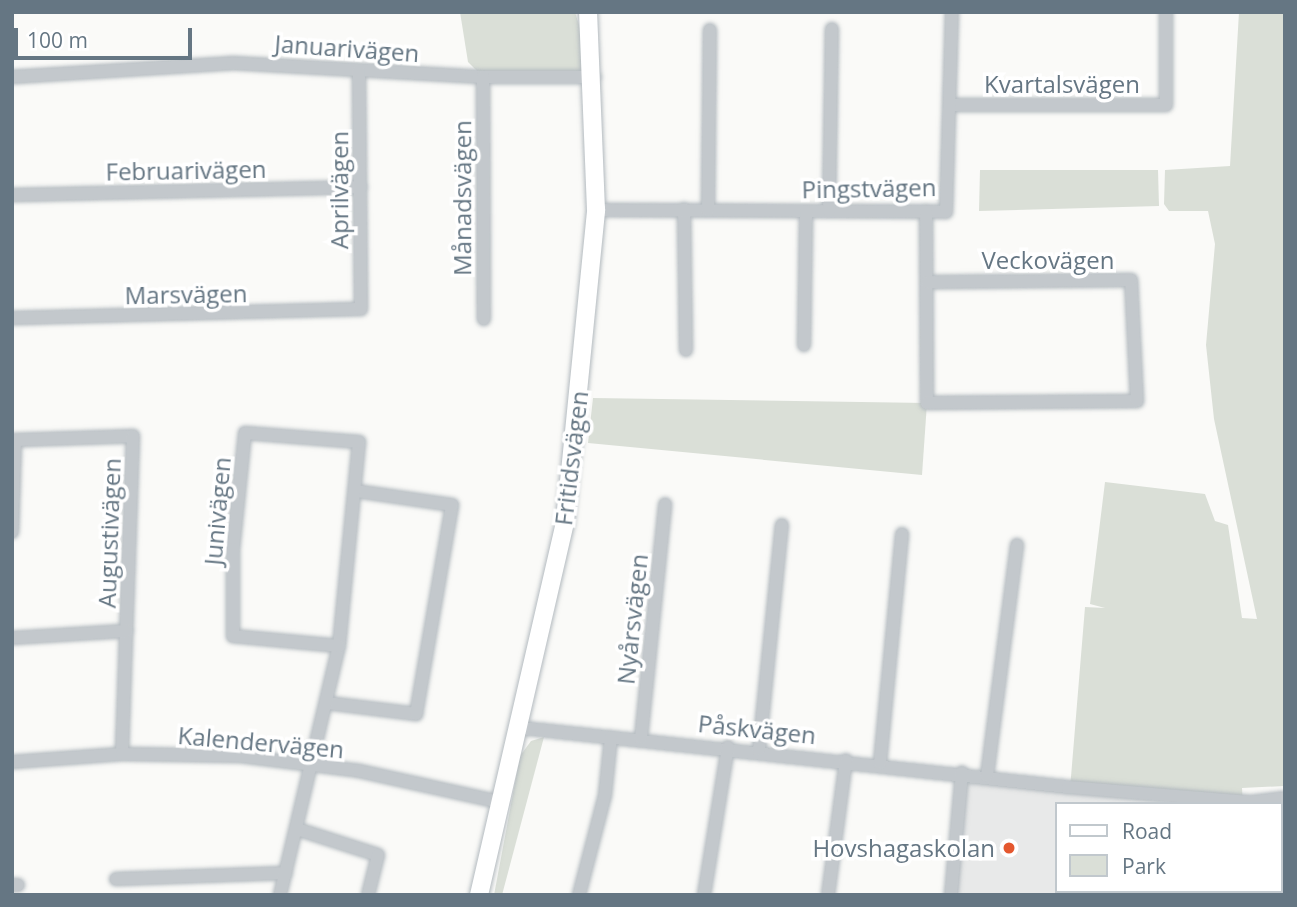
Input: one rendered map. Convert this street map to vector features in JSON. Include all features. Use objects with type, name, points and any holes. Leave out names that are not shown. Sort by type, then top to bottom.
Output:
[{"type":"street","name":"Fritidsvägen","points":[[479,895],[522,728],[572,456],[596,210],[595,77],[588,12]]},
{"type":"street","name":"Pingstvägen","points":[[596,210],[946,212],[952,12]]},
{"type":"street","name":"Kvartalsvägen","points":[[950,105],[1166,105],[1166,12]]},
{"type":"street","points":[[829,211],[832,29]]},
{"type":"street","points":[[708,210],[710,30]]},
{"type":"street","name":"Januarivägen","points":[[12,77],[232,62],[483,78],[595,77]]},
{"type":"street","name":"Aprilvägen","points":[[359,70],[361,309]]},
{"type":"street","name":"Månadsvägen","points":[[483,78],[484,319]]},
{"type":"street","name":"Februarivägen","points":[[12,195],[361,187]]},
{"type":"street","points":[[684,209],[686,350]]},
{"type":"street","points":[[804,345],[806,211]]},
{"type":"street","points":[[926,211],[927,282]]},
{"type":"street","name":"Veckovägen","points":[[1131,280],[1137,401],[927,402],[927,282],[1131,280]]},
{"type":"street","name":"Marsvägen","points":[[12,318],[361,309]]},
{"type":"street","name":"Junivägen","points":[[280,895],[314,763],[339,646],[359,442],[245,433],[233,550],[233,636],[339,646]]},
{"type":"street","name":"Augustivägen","points":[[12,532],[15,440],[133,436],[122,754]]},
{"type":"street","points":[[327,703],[416,714],[452,505],[356,491]]},
{"type":"street","name":"Nyårsvägen","points":[[641,738],[665,504]]},
{"type":"street","points":[[759,750],[782,525]]},
{"type":"street","points":[[880,763],[902,534]]},
{"type":"street","points":[[987,776],[1017,545]]},
{"type":"street","name":"Augustivägen","points":[[12,638],[127,631]]},
{"type":"street","name":"Påskvägen","points":[[522,728],[1252,802],[1285,798]]},
{"type":"street","points":[[579,895],[605,795],[611,737]]},
{"type":"street","points":[[704,895],[727,747]]},
{"type":"street","name":"Kalendervägen","points":[[12,762],[122,754],[314,763],[504,803]]},
{"type":"street","points":[[828,895],[846,760]]},
{"type":"street","points":[[951,895],[962,772]]},
{"type":"street","points":[[297,829],[378,855],[368,895]]},
{"type":"street","points":[[116,879],[286,873]]},
{"type":"shaded area","name":"Hovshagaskolan","points":[[967,782],[1168,802],[1056,802],[1056,893],[1192,895],[955,895]]},
{"type":"green space","points":[[460,12],[575,12],[595,77],[483,77],[468,62]]},
{"type":"green space","points":[[1239,12],[1285,12],[1285,786],[1242,788],[1243,802],[1070,789],[1085,607],[1105,608],[1090,604],[1105,482],[1205,494],[1215,521],[1228,525],[1242,618],[1257,619],[1214,419],[1206,345],[1215,244],[1208,211],[1169,211],[1164,204],[1165,170],[1230,166]]},
{"type":"green space","points":[[980,170],[1158,170],[1159,206],[979,211]]},
{"type":"green space","points":[[593,398],[927,403],[922,475],[588,443]]},
{"type":"green space","points":[[544,737],[502,895],[494,895],[520,756],[531,741]]},
{"type":"place","name":"Hovshagaskolan","points":[[1009,848]]}]
